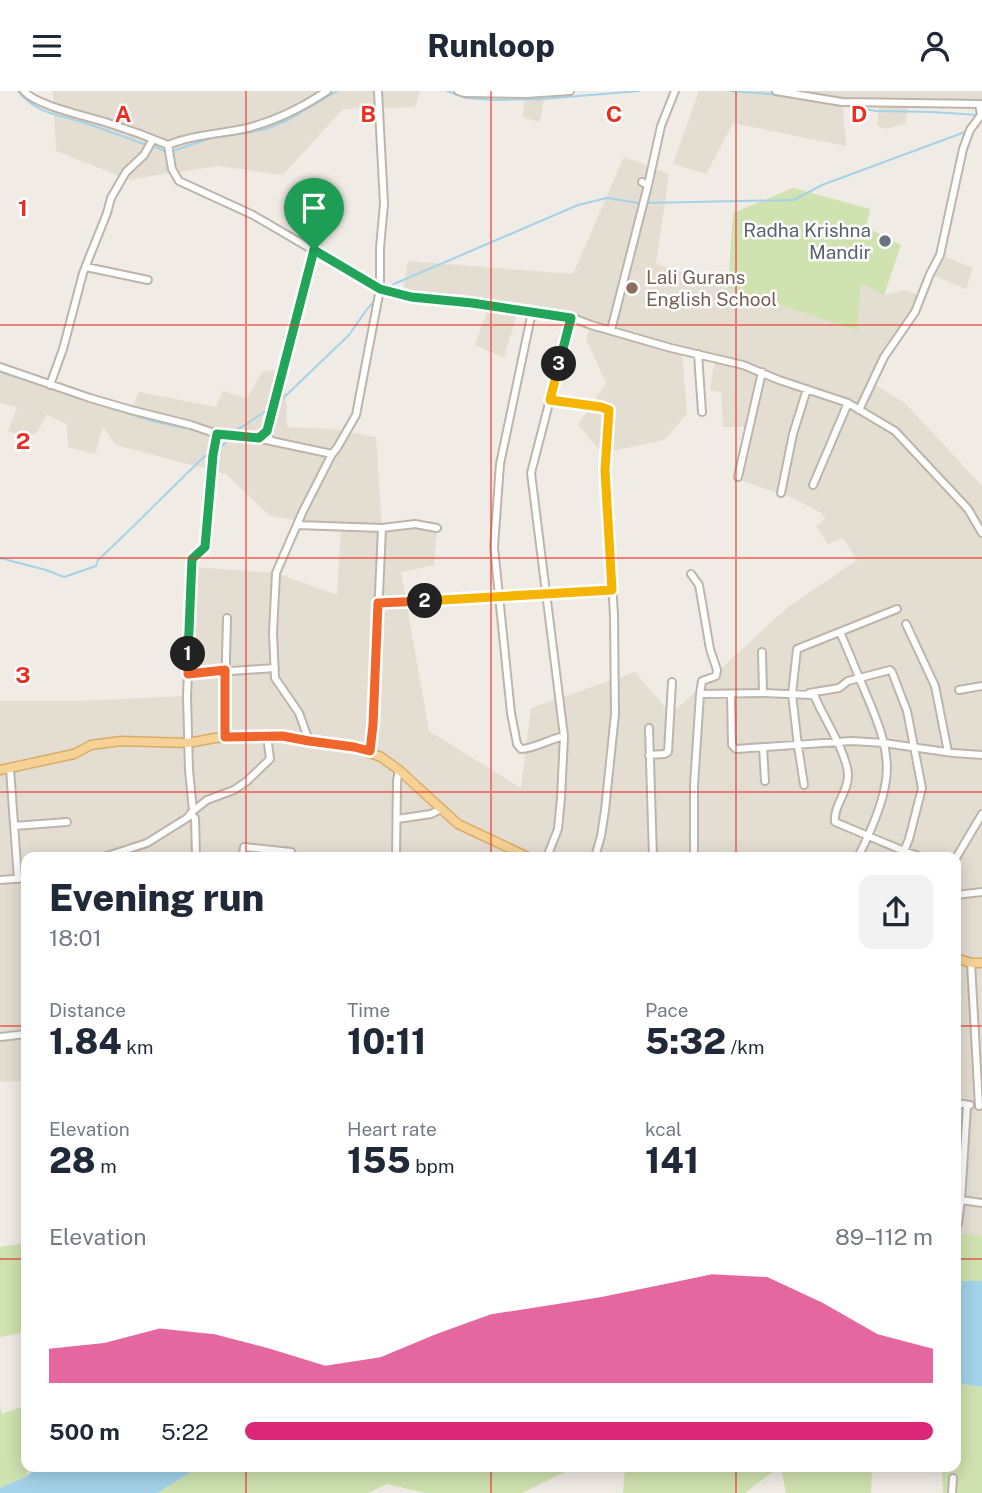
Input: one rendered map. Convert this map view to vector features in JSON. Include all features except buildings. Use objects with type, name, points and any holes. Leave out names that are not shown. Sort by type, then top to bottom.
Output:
[{"type":"main road","points":[[0,771],[74,754],[91,745],[121,741],[188,743],[225,737],[282,736],[354,747],[381,757],[458,824],[517,852]]},
{"type":"main road","points":[[961,960],[982,963]]},
{"type":"street","points":[[24,91],[27,95],[55,107],[168,145],[181,139],[275,120],[327,91]]},
{"type":"street","points":[[309,741],[299,713],[275,678],[273,633],[276,573],[332,454],[356,415],[380,289],[384,204],[379,91]]},
{"type":"street","points":[[458,91],[526,94],[570,91]]},
{"type":"street","points":[[611,330],[645,183],[661,126],[675,91]]},
{"type":"street","points":[[776,91],[842,102],[981,104],[981,115],[970,130],[963,149],[940,255],[915,312],[884,358],[859,410]]},
{"type":"street","points":[[50,385],[64,346],[76,296],[113,194],[126,172],[144,155],[153,139]]},
{"type":"street","points":[[168,145],[172,169],[178,181],[253,215],[380,289],[411,297],[571,318],[671,348],[743,365],[848,403],[895,431],[968,509],[982,533]]},
{"type":"street","points":[[271,441],[267,431],[314,250]]},
{"type":"street","points":[[86,267],[148,280]]},
{"type":"street","points":[[532,312],[500,464],[494,547],[511,713],[517,744],[526,750],[544,741],[564,736]]},
{"type":"street","points":[[550,852],[558,829],[564,736],[531,473],[571,318]]},
{"type":"street","points":[[698,354],[702,412]]},
{"type":"street","points":[[0,367],[50,385],[217,434],[259,438],[332,454]]},
{"type":"street","points":[[738,477],[762,372]]},
{"type":"street","points":[[781,493],[793,434],[807,389]]},
{"type":"street","points":[[550,400],[609,410],[605,470],[614,615],[614,714],[605,810],[596,852]]},
{"type":"street","points":[[813,485],[848,403]]},
{"type":"street","points":[[259,438],[267,431]]},
{"type":"street","points":[[196,852],[187,696],[192,559],[205,547],[217,434]]},
{"type":"street","points":[[297,525],[382,528],[415,524],[437,528]]},
{"type":"street","points":[[370,751],[382,528]]},
{"type":"street","points":[[691,574],[699,585],[710,649],[718,670],[716,676],[702,681],[700,694],[694,785],[694,852]]},
{"type":"street","points":[[378,603],[612,590]]},
{"type":"street","points":[[804,785],[792,694],[797,649],[897,609]]},
{"type":"street","points":[[225,737],[228,618]]},
{"type":"street","points":[[906,624],[935,686],[948,752]]},
{"type":"street","points":[[840,632],[880,726],[887,770],[886,786],[869,837],[861,852]]},
{"type":"street","points":[[762,652],[763,693]]},
{"type":"street","points":[[188,674],[275,669]]},
{"type":"street","points":[[801,694],[839,688],[859,677],[890,670],[892,672],[907,711],[922,788],[904,851]]},
{"type":"street","points":[[649,755],[668,752],[672,682]]},
{"type":"street","points":[[959,689],[982,686]]},
{"type":"street","points":[[700,694],[763,693],[815,697],[837,742],[848,774],[835,822],[907,852]]},
{"type":"street","points":[[730,694],[733,747],[736,749],[837,742],[884,743],[982,755]]},
{"type":"street","points":[[649,728],[653,852]]},
{"type":"street","points":[[121,852],[147,843],[187,818],[207,800],[234,790],[262,768],[270,759],[267,736]]},
{"type":"street","points":[[763,747],[765,781]]},
{"type":"street","points":[[10,769],[18,879]]},
{"type":"street","points":[[396,852],[398,770]]},
{"type":"street","points":[[397,819],[431,814],[441,809]]},
{"type":"street","points":[[960,852],[982,814]]},
{"type":"street","points":[[14,826],[67,822]]},
{"type":"street","points":[[244,852],[244,847],[291,852]]},
{"type":"street","points":[[0,880],[21,879]]},
{"type":"street","points":[[961,894],[982,892]]},
{"type":"street","points":[[961,1104],[980,1106],[971,963]]},
{"type":"street","points":[[0,1037],[21,1035]]},
{"type":"street","points":[[961,1168],[967,1105]]},
{"type":"street","points":[[961,1200],[982,1203]]},
{"type":"street","points":[[952,1493],[953,1478]]},
{"type":"shaded area","points":[[53,91],[420,91],[415,107],[343,109],[283,175],[218,166],[130,180],[56,151]]},
{"type":"shaded area","points":[[699,91],[982,91],[982,108],[909,104],[905,124],[885,129],[877,125],[880,101],[842,98],[846,146],[733,123],[706,174],[673,164]]},
{"type":"shaded area","points":[[545,93],[540,122],[522,117],[526,94]]},
{"type":"shaded area","points":[[624,157],[669,174],[656,264],[856,331],[861,284],[884,295],[905,290],[922,296],[872,383],[905,403],[982,486],[982,1236],[961,1234],[961,852],[21,852],[21,1081],[0,1082],[0,701],[79,701],[186,696],[192,567],[276,573],[337,595],[341,528],[270,516],[226,474],[116,445],[103,427],[95,454],[68,447],[67,425],[47,414],[35,435],[8,432],[17,407],[0,403],[0,367],[131,410],[139,392],[216,407],[223,391],[247,398],[262,372],[285,369],[287,427],[331,429],[376,437],[382,528],[415,524],[437,528],[434,565],[401,572],[429,731],[521,788],[531,708],[635,672],[671,714],[787,608],[857,560],[843,538],[828,544],[816,526],[826,518],[821,513],[793,498],[738,477],[749,427],[723,427],[721,392],[710,390],[715,358],[682,351],[687,414],[664,440],[602,453],[578,425],[606,383],[586,339],[591,325],[573,318],[518,310],[504,358],[475,345],[489,306],[403,295],[408,261],[573,274]]},
{"type":"shaded area","points":[[940,255],[973,268],[966,289],[930,274]]},
{"type":"green space","points":[[793,188],[870,209],[866,227],[901,245],[884,295],[861,284],[857,331],[728,288],[733,213]]},
{"type":"green space","points":[[961,1234],[982,1236],[982,1281],[961,1281]]},
{"type":"green space","points":[[21,1244],[21,1333],[0,1337],[0,1247]]},
{"type":"green space","points":[[961,1384],[982,1387],[982,1493],[943,1493],[942,1472],[961,1472]]},
{"type":"green space","points":[[0,1405],[2,1414],[21,1407],[21,1472],[28,1472],[27,1476],[0,1488]]},
{"type":"green space","points":[[191,1472],[565,1472],[522,1493],[426,1493],[387,1484],[368,1493],[157,1493]]},
{"type":"green space","points":[[625,1472],[772,1472],[745,1493],[623,1493]]},
{"type":"green space","points":[[782,1472],[872,1472],[871,1493],[786,1493]]},
{"type":"water","points":[[961,1281],[982,1281],[982,1387],[961,1384]]},
{"type":"water","points":[[31,1472],[191,1472],[157,1493],[0,1493],[0,1488]]},
{"type":"waterway","points":[[18,91],[41,109],[147,145]]},
{"type":"waterway","points":[[173,151],[214,137],[269,128],[290,119],[337,91]]},
{"type":"waterway","points":[[447,91],[466,98],[495,100],[639,91]]},
{"type":"waterway","points":[[730,91],[821,102]]},
{"type":"waterway","points":[[844,105],[876,111],[978,115]]},
{"type":"waterway","points":[[645,203],[794,200],[822,185],[965,132]]},
{"type":"waterway","points":[[153,146],[167,152]]},
{"type":"waterway","points":[[388,289],[394,284],[578,205],[607,198],[639,203]]},
{"type":"waterway","points":[[277,404],[349,335],[376,300]]},
{"type":"waterway","points":[[0,372],[152,421],[199,431]]},
{"type":"waterway","points":[[228,433],[269,409]]},
{"type":"waterway","points":[[215,453],[231,437]]},
{"type":"waterway","points":[[0,558],[64,577],[96,566],[98,560],[193,467],[207,454],[210,455]]},
{"type":"place","name":"Radha Krishna Mandir","points":[[885,241]]},
{"type":"place","name":"Lali Gurans English School","points":[[632,288]]},
{"type":"route","points":[[314,250],[380,289],[411,297],[571,318],[550,400],[609,410],[605,470],[612,590],[378,603],[377,661],[370,751],[282,736],[225,737],[225,670],[188,674],[192,559],[205,547],[217,434],[259,438],[267,431],[314,250]]}]
